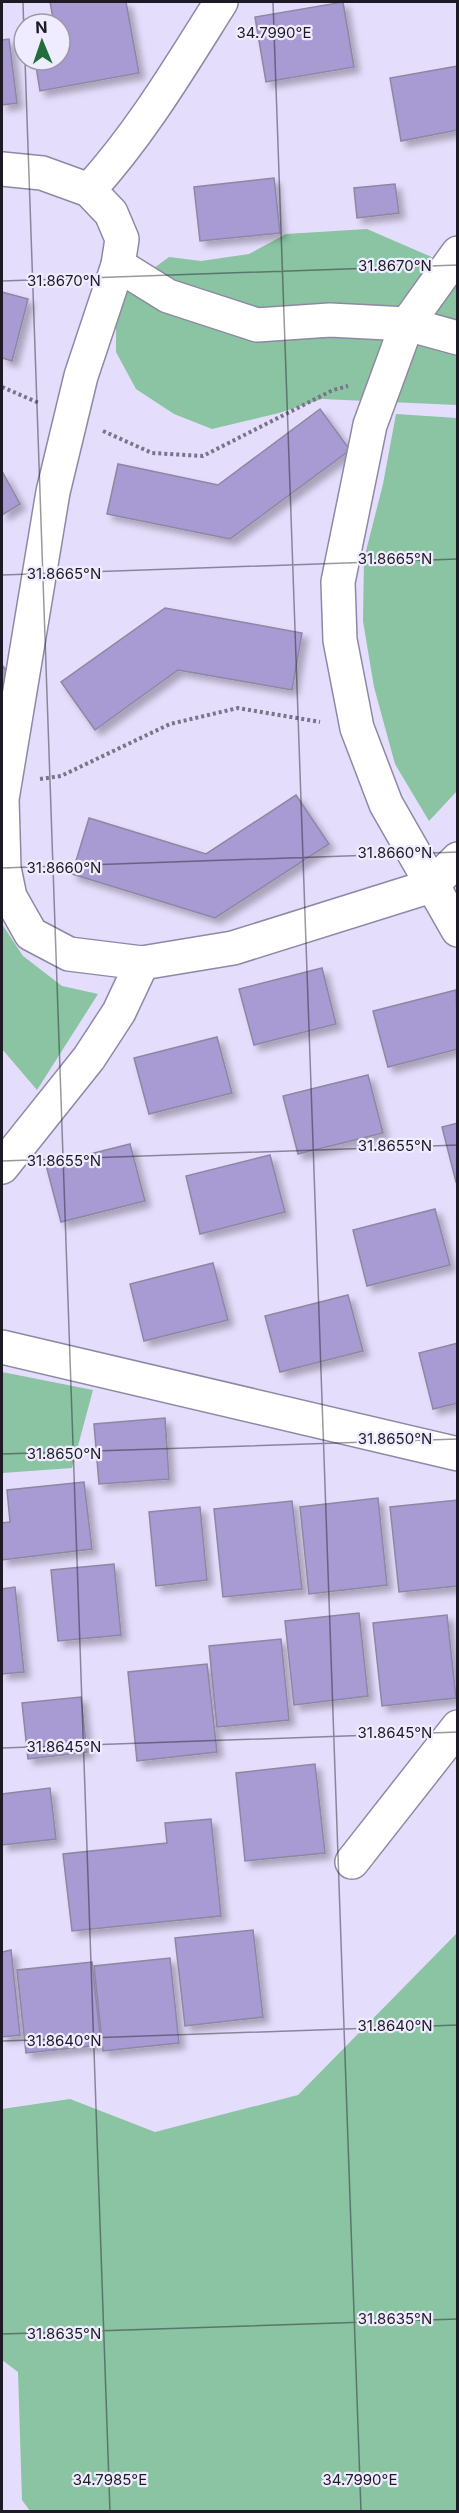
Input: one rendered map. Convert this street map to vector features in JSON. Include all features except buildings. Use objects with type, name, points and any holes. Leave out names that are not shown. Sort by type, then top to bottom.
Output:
[{"type":"street","points":[[89,190],[119,157],[158,102],[221,2]]},
{"type":"street","points":[[2,168],[42,173],[89,190],[111,213],[122,239],[118,265],[81,376],[53,492],[2,799],[4,868],[10,897],[31,934],[69,954],[142,963],[232,948],[431,886],[458,859]]},
{"type":"street","points":[[458,253],[407,324],[370,425],[338,582],[340,640],[357,728],[386,804],[458,930]]},
{"type":"street","points":[[118,265],[168,296],[257,325],[330,320],[407,324],[458,338]]},
{"type":"street","points":[[2,1167],[89,1058],[119,1012],[142,963]]},
{"type":"street","points":[[2,1347],[458,1454]]},
{"type":"street","points":[[352,1862],[458,1727]]},
{"type":"path","points":[[2,387],[152,453],[203,456],[333,390],[389,374]]},
{"type":"path","points":[[4,784],[61,776],[170,724],[238,708],[357,728]]},
{"type":"green space","points":[[367,229],[457,268],[457,405],[322,399],[279,413],[212,429],[174,414],[136,389],[116,352],[116,296],[169,257],[201,261],[249,254],[286,234]]},
{"type":"green space","points":[[396,414],[457,418],[457,791],[429,821],[395,764],[374,687],[363,621],[364,559],[383,484]]},
{"type":"green space","points":[[2,924],[23,956],[62,986],[98,994],[37,1090],[2,1049]]},
{"type":"green space","points":[[2,1372],[93,1390],[72,1468],[2,1473]]},
{"type":"green space","points":[[457,1933],[457,2511],[30,2511],[22,2500],[18,2372],[2,2360],[2,2109],[70,2099],[155,2132],[298,2095]]}]
